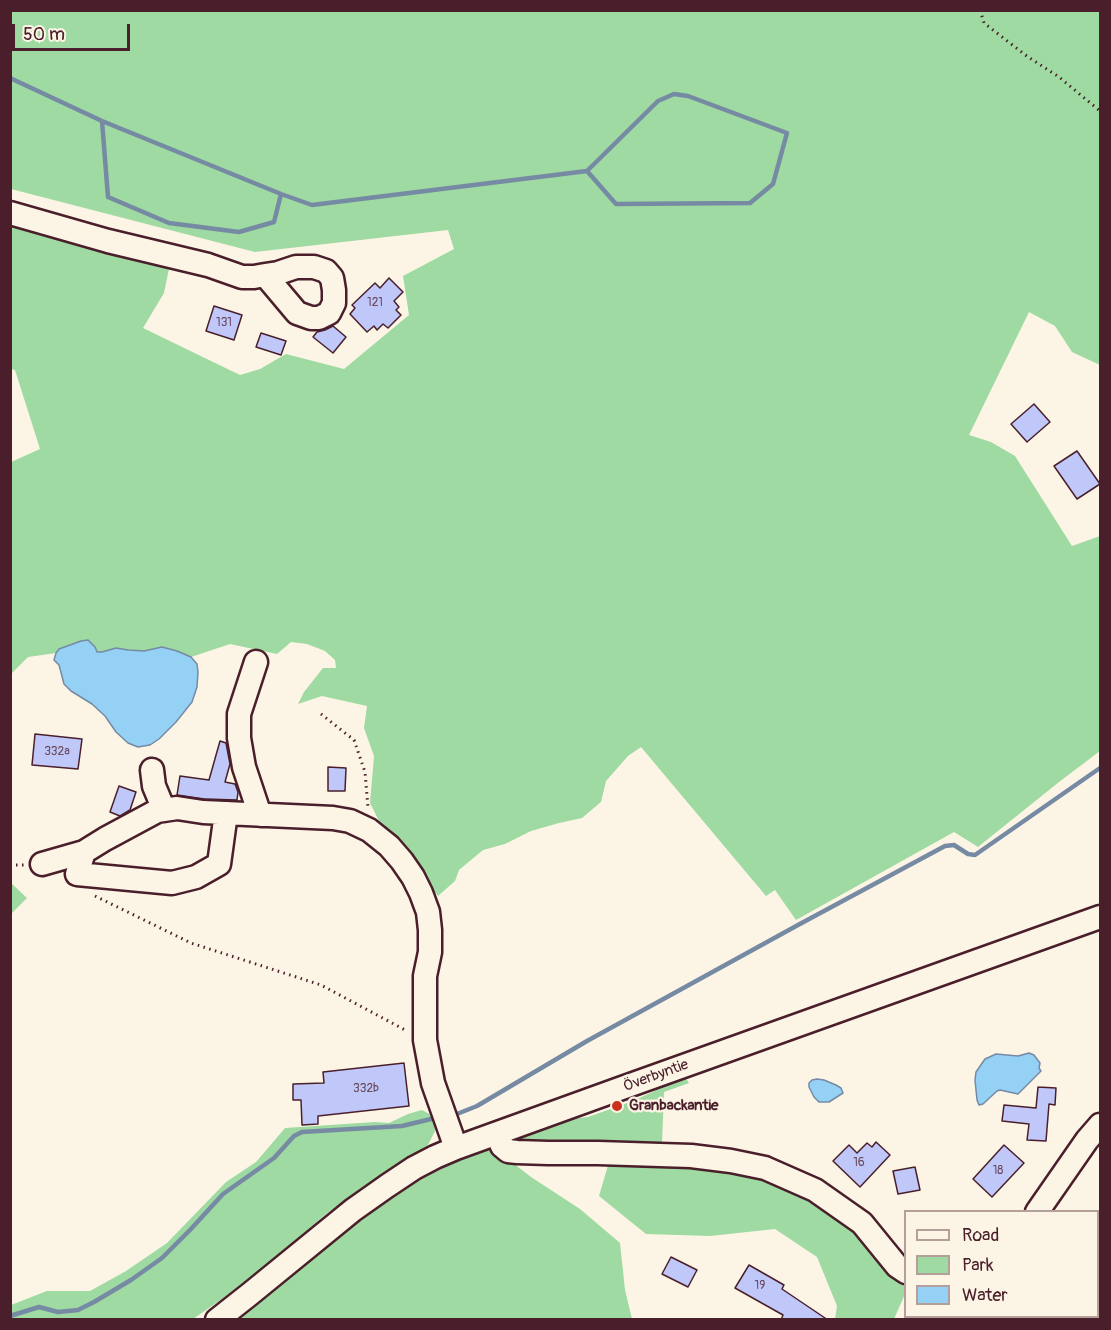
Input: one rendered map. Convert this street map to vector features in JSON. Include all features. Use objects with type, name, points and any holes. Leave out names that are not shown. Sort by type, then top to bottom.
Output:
[{"type":"street","points":[[10,213],[108,241],[208,265],[242,277],[264,275]]},
{"type":"street","points":[[256,662],[239,714],[239,738],[244,767],[260,816]]},
{"type":"street","points":[[152,770],[154,786],[164,810]]},
{"type":"street","points":[[82,872],[135,822],[157,811],[177,808],[260,816],[333,818],[350,821],[369,830],[389,846],[402,861],[413,877],[428,912],[430,952],[425,976],[425,1040],[433,1083],[456,1148]]},
{"type":"street","points":[[42,864],[82,872],[172,883],[196,878],[219,864],[226,813]]},
{"type":"street","name":"Överbyntie","points":[[217,1320],[352,1210],[414,1168],[456,1148],[1101,917]]},
{"type":"street","points":[[1037,1210],[1087,1140],[1101,1125]]},
{"type":"street","points":[[497,1134],[502,1146],[508,1151],[691,1156],[765,1168],[815,1190],[862,1223],[897,1266],[904,1271]]},
{"type":"path","points":[[980,10],[984,23],[1028,57],[1059,76],[1101,111]]},
{"type":"path","points":[[321,714],[354,741],[365,772],[369,830]]},
{"type":"path","points":[[10,865],[42,864]]},
{"type":"path","points":[[82,872],[105,902],[191,943],[321,985],[425,1040]]},
{"type":"green space","points":[[11,11],[1100,11],[1100,365],[1072,352],[1055,326],[1029,312],[969,435],[991,442],[1015,456],[1072,546],[1100,536],[1100,751],[978,847],[954,832],[796,920],[775,890],[766,896],[641,747],[628,756],[606,781],[601,802],[582,818],[531,831],[505,844],[483,850],[459,870],[455,881],[438,896],[383,829],[370,803],[374,756],[364,728],[367,706],[322,696],[298,704],[304,692],[323,668],[336,668],[335,660],[325,651],[307,644],[291,642],[277,654],[230,644],[191,657],[162,647],[144,651],[116,648],[97,652],[81,641],[60,649],[56,653],[28,657],[11,674],[11,462],[40,449],[15,370],[11,369],[11,221],[170,264],[164,293],[143,328],[240,375],[260,369],[286,354],[344,369],[409,315],[403,276],[454,249],[448,230],[255,252],[11,189]]},
{"type":"green space","points":[[11,883],[27,898],[11,914]]},
{"type":"green space","points":[[685,1077],[689,1083],[664,1092],[662,1143],[527,1147],[518,1139],[522,1133],[561,1120],[588,1117],[633,1101]]},
{"type":"green space","points":[[422,1110],[433,1116],[435,1131],[428,1145],[327,1213],[251,1279],[193,1319],[11,1320],[11,1305],[47,1291],[90,1291],[126,1271],[167,1243],[226,1182],[256,1162],[285,1128],[389,1123]]},
{"type":"green space","points":[[487,1150],[509,1160],[580,1209],[620,1243],[625,1290],[632,1319],[238,1320],[345,1229],[406,1186],[470,1155]]},
{"type":"green space","points":[[609,1162],[688,1164],[760,1175],[808,1195],[859,1230],[904,1282],[904,1296],[894,1319],[835,1319],[837,1306],[817,1257],[775,1229],[710,1236],[646,1234],[599,1196]]},
{"type":"water","points":[[88,640],[97,652],[116,648],[144,651],[162,647],[191,657],[197,664],[197,687],[192,702],[176,722],[150,745],[138,747],[128,743],[92,704],[64,684],[59,665],[54,660],[56,653],[59,649]]},
{"type":"water","points":[[1029,1053],[1034,1055],[1040,1063],[1041,1071],[1018,1094],[1000,1090],[979,1105],[976,1072],[985,1059],[996,1054],[1018,1056]]},
{"type":"water","points":[[817,1079],[836,1085],[843,1093],[829,1102],[819,1102],[809,1087],[812,1080]]},
{"type":"building","points":[[389,278],[403,292],[394,301],[399,307],[396,310],[401,315],[388,328],[383,324],[377,330],[374,326],[367,332],[350,314],[355,308],[352,305],[375,283],[380,288]]},
{"type":"building","points":[[214,306],[242,315],[234,340],[206,331]]},
{"type":"building","points":[[333,326],[346,337],[333,353],[313,337],[317,332]]},
{"type":"building","points":[[261,333],[286,341],[281,355],[256,347]]},
{"type":"building","points":[[1034,404],[1050,422],[1027,442],[1011,424]]},
{"type":"building","points":[[1077,451],[1100,484],[1077,499],[1054,466]]},
{"type":"building","points":[[35,734],[82,739],[78,769],[32,765]]},
{"type":"building","points":[[220,741],[226,743],[230,764],[225,782],[235,784],[238,792],[237,800],[177,795],[180,776],[209,780]]},
{"type":"building","points":[[328,767],[346,768],[345,791],[328,791]]},
{"type":"building","points":[[119,786],[136,792],[130,810],[120,816],[110,812]]},
{"type":"building","points":[[404,1063],[409,1106],[318,1116],[318,1124],[302,1125],[301,1100],[293,1100],[293,1084],[324,1083],[323,1072]]},
{"type":"building","points":[[1038,1087],[1056,1088],[1055,1105],[1049,1104],[1046,1141],[1027,1140],[1029,1124],[1002,1121],[1004,1105],[1036,1108]]},
{"type":"building","points":[[876,1142],[890,1155],[860,1187],[833,1161],[849,1145],[857,1153],[867,1143],[872,1147]]},
{"type":"building","points":[[1004,1145],[1024,1163],[992,1197],[973,1179]]},
{"type":"building","points":[[915,1167],[920,1190],[898,1194],[893,1171]]},
{"type":"building","points":[[671,1257],[697,1270],[688,1287],[662,1274]]},
{"type":"building","points":[[749,1265],[784,1285],[782,1289],[828,1320],[781,1320],[783,1315],[735,1288]]},
{"type":"waterway","points":[[10,78],[102,121],[312,205],[587,171],[658,101],[674,94],[688,96],[787,133],[773,184],[750,203],[616,204],[587,171]]},
{"type":"waterway","points":[[102,121],[108,197],[169,223],[239,232],[274,222],[281,194]]},
{"type":"waterway","points":[[457,1114],[477,1106],[587,1041],[945,846],[954,845],[968,854],[975,855],[1100,768]]},
{"type":"waterway","points":[[10,1316],[39,1307],[58,1312],[78,1310],[131,1280],[162,1258],[223,1194],[274,1158],[294,1136],[302,1132],[402,1126],[431,1119]]},
{"type":"place","name":"Granbackantie","points":[[617,1106]]}]
